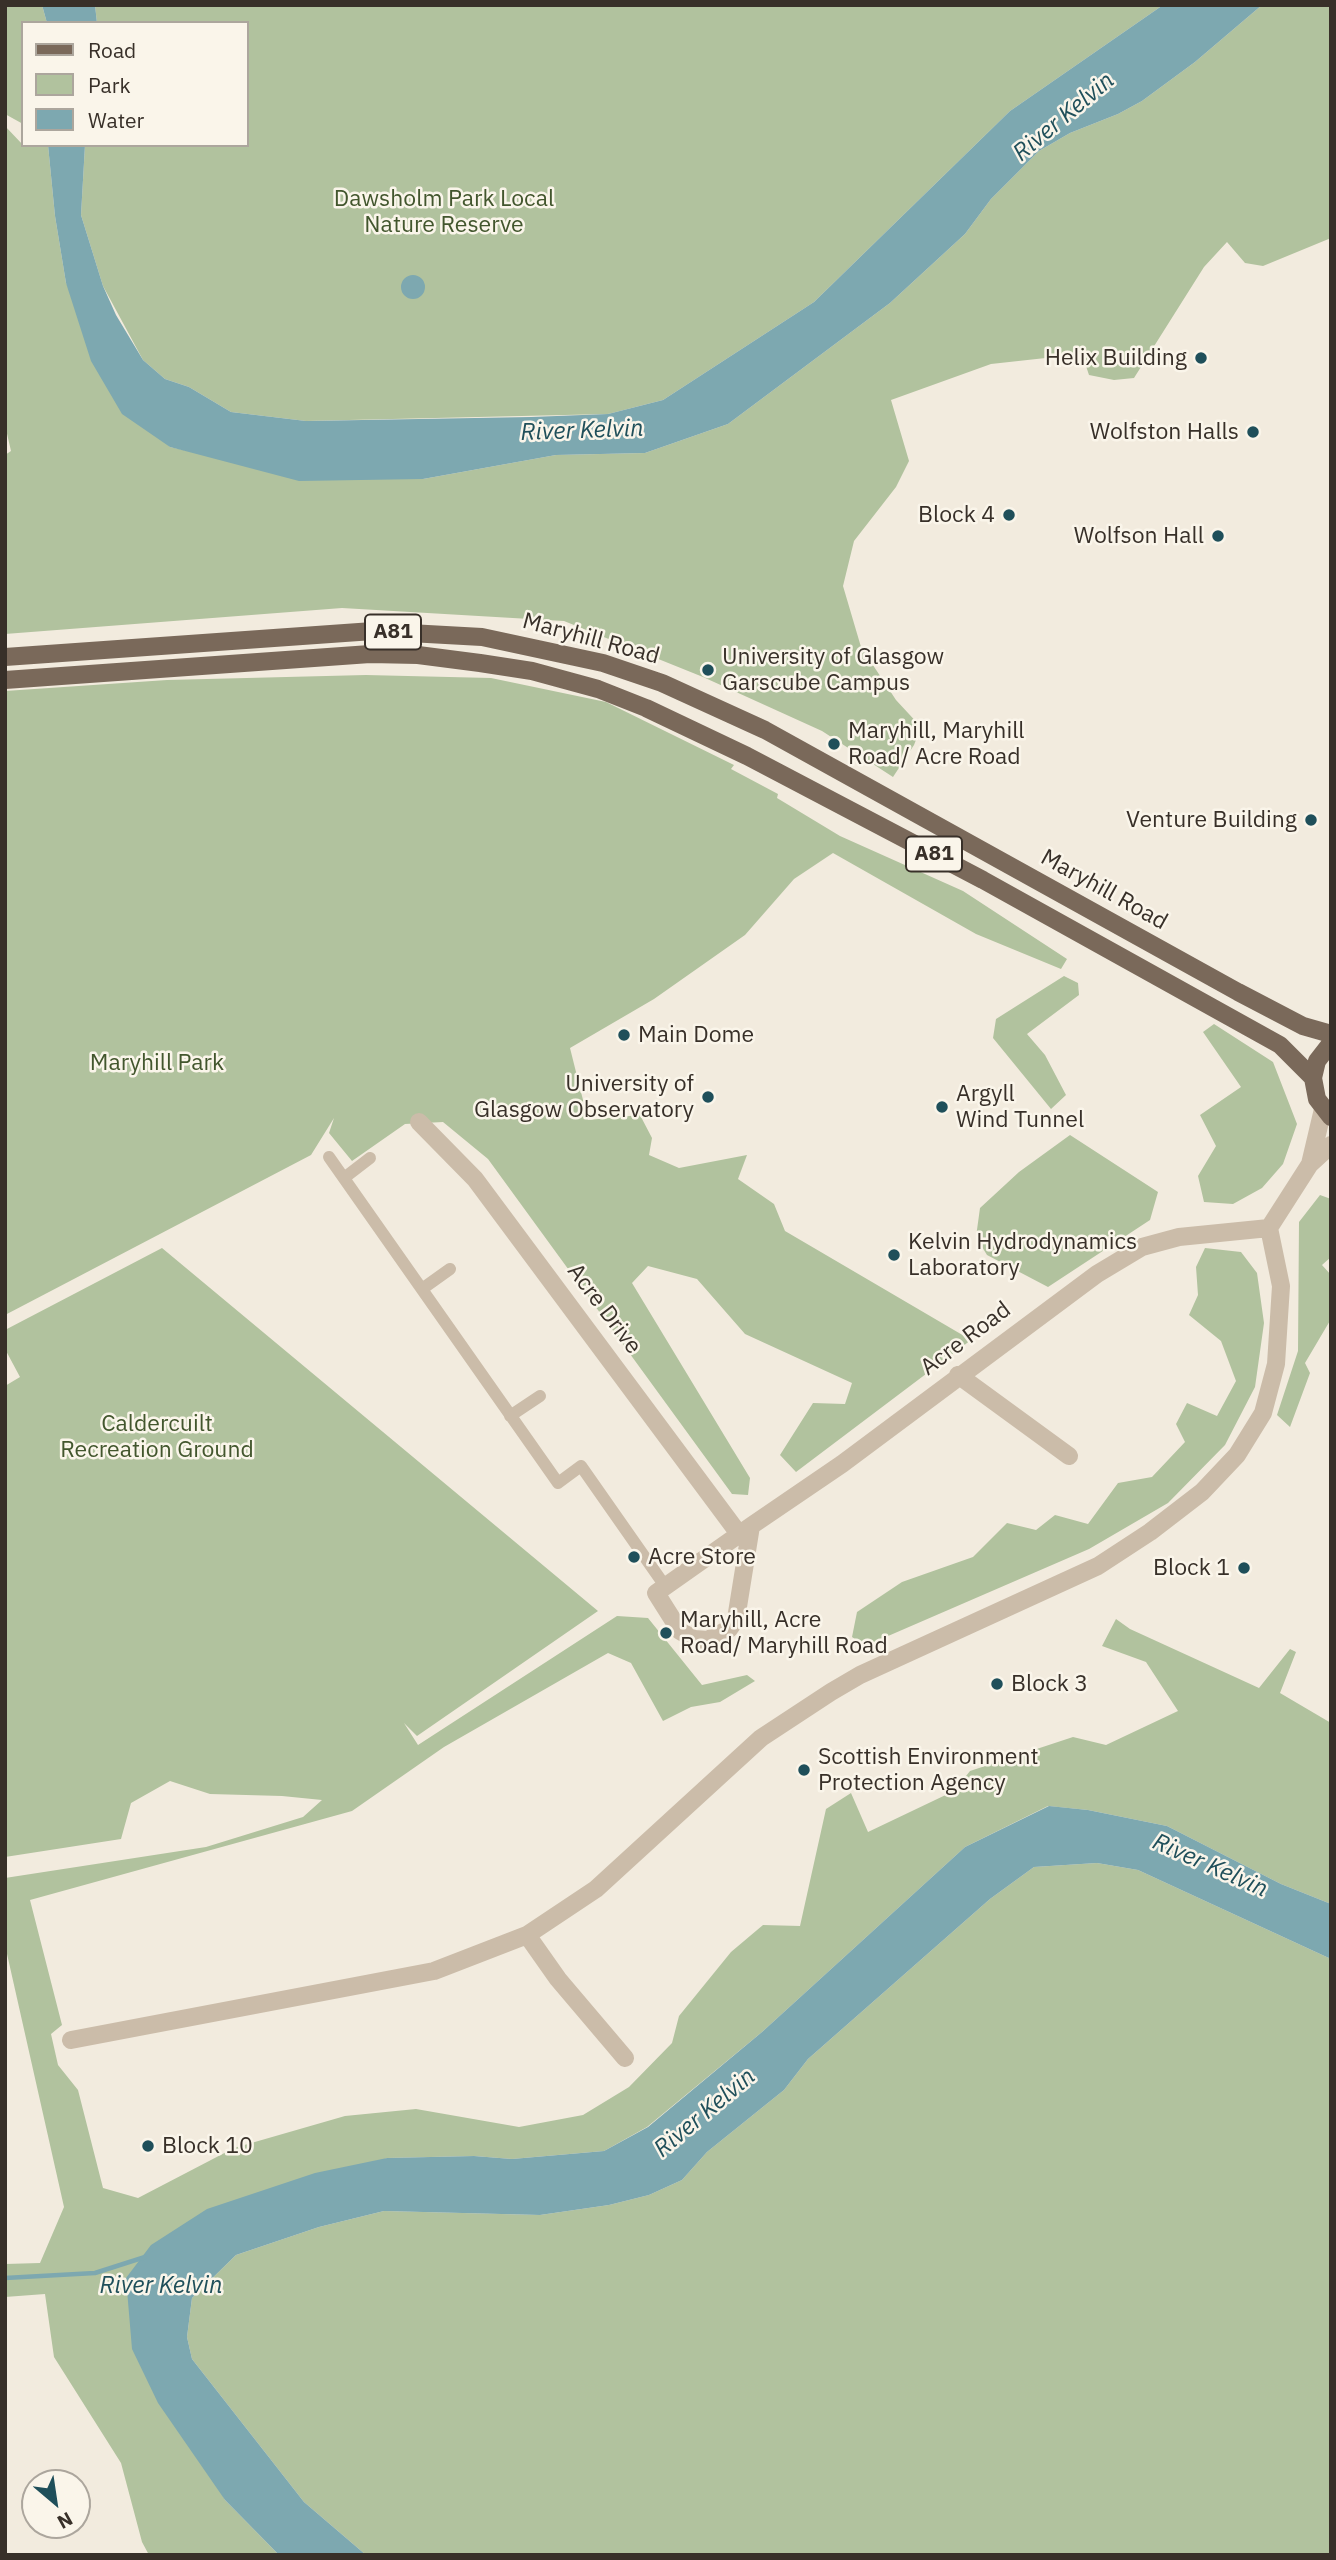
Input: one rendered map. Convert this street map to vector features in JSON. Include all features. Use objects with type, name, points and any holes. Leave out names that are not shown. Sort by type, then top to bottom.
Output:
[{"type":"main road","name":"Maryhill Road","points":[[5,657],[326,633],[408,632],[482,637],[603,663],[662,684],[765,730],[1238,992],[1303,1026],[1331,1034]]},
{"type":"main road","points":[[153,646],[154,669]]},
{"type":"main road","name":"Maryhill Road","points":[[5,680],[324,656],[418,655],[532,671],[598,689],[646,708],[747,756],[983,880],[1280,1045],[1313,1078]]},
{"type":"main road","points":[[1313,1078],[1317,1061],[1331,1042]]},
{"type":"main road","name":"A81","points":[[1313,1078],[1314,1089],[1327,1113]]},
{"type":"street","points":[[71,2040],[434,1970],[527,1935],[596,1889],[761,1738],[831,1692],[860,1675],[1098,1566],[1150,1532],[1202,1492],[1237,1455],[1263,1413],[1276,1364],[1281,1286],[1269,1228],[1310,1164],[1327,1113]]},
{"type":"street","name":"Acre Drive","points":[[419,1122],[475,1179],[745,1530]]},
{"type":"street","points":[[1310,1164],[1331,1145]]},
{"type":"street","points":[[329,1157],[558,1483],[581,1466],[661,1589],[671,1621],[694,1639],[708,1640],[729,1629],[739,1608],[745,1530]]},
{"type":"street","points":[[344,1178],[370,1158]]},
{"type":"street","name":"Acre Road","points":[[661,1589],[842,1464],[1087,1280],[1142,1247],[1179,1237],[1269,1228]]},
{"type":"street","points":[[422,1289],[450,1269]]},
{"type":"street","points":[[958,1375],[1069,1456]]},
{"type":"street","points":[[510,1416],[540,1395]]},
{"type":"street","points":[[527,1935],[558,1979],[625,2058]]},
{"type":"green space","points":[[5,5],[42,5],[46,21],[21,21],[21,123],[5,114]]},
{"type":"green space","name":"Dawsholm Park Local Nature Reserve","points":[[95,5],[1163,5],[1010,111],[814,302],[663,400],[608,414],[306,421],[231,412],[189,387],[165,379],[143,360],[103,286],[81,215],[85,147],[248,147],[248,21],[97,21]]},
{"type":"green space","points":[[1262,5],[1331,5],[1331,238],[1263,266],[1245,263],[1227,242],[1204,267],[1134,378],[1114,380],[1089,375],[1082,354],[991,364],[891,400],[909,461],[896,487],[854,541],[843,586],[861,647],[896,700],[921,727],[914,745],[893,777],[822,731],[703,677],[564,621],[342,608],[5,634],[5,455],[11,451],[5,425],[5,126],[21,143],[21,147],[48,147],[55,216],[66,283],[170,447],[216,457],[423,479],[556,455],[645,453],[728,424],[890,303],[965,234],[991,199],[1039,151],[1070,133],[1118,114],[1142,101],[1195,62]]},
{"type":"green space","name":"Maryhill Park","points":[[366,675],[491,678],[606,702],[734,765],[731,769],[778,794],[777,798],[840,836],[963,891],[1067,959],[1061,969],[976,934],[833,853],[794,879],[745,935],[654,999],[570,1048],[588,1120],[640,1115],[652,1138],[649,1155],[679,1168],[747,1155],[738,1179],[774,1204],[785,1231],[971,1340],[796,1472],[780,1455],[813,1403],[845,1404],[852,1383],[745,1334],[697,1279],[648,1266],[632,1283],[750,1478],[748,1495],[732,1494],[488,1159],[443,1122],[405,1124],[352,1161],[329,1133],[334,1118],[311,1155],[5,1315],[5,691],[167,680]]},
{"type":"green space","points":[[1064,976],[1078,983],[1079,995],[1027,1034],[1045,1055],[1066,1095],[1051,1109],[993,1038],[996,1019]]},
{"type":"green space","points":[[1214,1024],[1273,1062],[1297,1124],[1283,1164],[1262,1188],[1233,1204],[1204,1202],[1198,1176],[1216,1146],[1200,1115],[1241,1087],[1203,1032]]},
{"type":"green space","points":[[1070,1135],[1158,1192],[1150,1220],[1048,1287],[987,1255],[976,1237],[980,1208],[1019,1172]]},
{"type":"green space","points":[[1320,1195],[1331,1199],[1331,1257],[1322,1265],[1331,1275],[1331,1319],[1305,1363],[1310,1373],[1290,1427],[1277,1415],[1298,1351],[1299,1222]]},
{"type":"green space","name":"Caldercuilt Recreation Ground","points":[[162,1248],[598,1611],[417,1736],[404,1723],[418,1745],[617,1616],[648,1618],[702,1685],[747,1675],[755,1681],[720,1702],[691,1707],[663,1721],[631,1663],[608,1653],[444,1747],[352,1811],[30,1900],[62,2025],[51,2034],[58,2065],[78,2090],[103,2188],[138,2198],[234,2148],[345,2116],[416,2109],[519,2127],[583,2115],[629,2087],[672,2043],[679,2016],[731,1952],[763,1925],[800,1926],[826,1809],[851,1793],[868,1832],[954,1791],[970,1771],[1073,1737],[1106,1745],[1178,1711],[1146,1662],[1102,1646],[1116,1619],[1130,1629],[1259,1688],[1290,1649],[1296,1652],[1280,1693],[1331,1723],[1331,1904],[1281,1884],[1167,1826],[1088,1810],[1048,1806],[965,1847],[762,2032],[647,2127],[604,2151],[512,2159],[474,2156],[387,2158],[126,2278],[130,2307],[225,2500],[279,2555],[149,2555],[142,2542],[121,2463],[54,2357],[45,2294],[5,2297],[5,2264],[40,2263],[64,2207],[5,1945],[5,1878],[206,1847],[303,1817],[322,1800],[210,1794],[170,1781],[131,1803],[121,1839],[5,1857],[5,1386],[20,1377],[5,1349],[5,1330]]},
{"type":"green space","points":[[1205,1248],[1241,1252],[1257,1273],[1264,1323],[1255,1387],[1225,1445],[1168,1503],[1089,1549],[865,1646],[852,1637],[857,1612],[902,1582],[973,1557],[1007,1523],[1036,1530],[1055,1515],[1088,1524],[1118,1483],[1152,1477],[1185,1442],[1176,1424],[1187,1403],[1217,1416],[1236,1381],[1221,1341],[1189,1315],[1198,1295],[1196,1267]]},
{"type":"green space","points":[[1097,1863],[1138,1870],[1331,1959],[1331,2555],[366,2555],[304,2502],[192,2359],[187,2337],[192,2298],[236,2255],[319,2227],[384,2211],[540,2215],[609,2205],[649,2195],[682,2180],[707,2152],[784,2090],[808,2059],[990,1899],[1034,1867]]},
{"type":"water","points":[[42,5],[95,5],[97,21],[46,21]]},
{"type":"water","name":"River Kelvin","points":[[1163,5],[1262,5],[1195,62],[1142,101],[1118,114],[1070,133],[1039,151],[991,199],[965,234],[890,303],[728,424],[645,453],[556,455],[423,479],[299,481],[170,447],[122,414],[91,361],[66,283],[55,216],[48,147],[85,147],[81,215],[103,286],[116,315],[143,360],[165,379],[189,387],[231,412],[306,421],[531,417],[608,414],[663,400],[814,302],[1010,111]]},
{"type":"water","points":[[413,275],[421,279],[425,287],[421,295],[413,299],[405,295],[401,287],[405,279]]},
{"type":"water","name":"River Kelvin","points":[[1049,1806],[1088,1810],[1167,1826],[1281,1884],[1331,1904],[1331,1959],[1138,1870],[1097,1863],[1034,1867],[990,1899],[808,2059],[784,2090],[707,2152],[682,2180],[649,2195],[609,2205],[540,2215],[384,2211],[319,2227],[236,2255],[192,2298],[187,2337],[192,2359],[304,2502],[366,2555],[279,2555],[225,2500],[158,2403],[132,2349],[126,2278],[151,2245],[207,2209],[315,2173],[387,2158],[474,2156],[512,2159],[604,2151],[648,2127],[762,2032],[965,1847]]},
{"type":"waterway","points":[[5,2278],[95,2273],[145,2257]]},
{"type":"place","name":"Helix Building","points":[[1201,358]]},
{"type":"place","name":"Wolfston Halls","points":[[1253,432]]},
{"type":"place","name":"Block 4","points":[[1009,515]]},
{"type":"place","name":"Wolfson Hall","points":[[1218,536]]},
{"type":"place","name":"University of Glasgow Garscube Campus","points":[[708,670]]},
{"type":"place","name":"Maryhill, Maryhill Road/ Acre Road","points":[[834,744]]},
{"type":"place","name":"Venture Building","points":[[1311,820]]},
{"type":"place","name":"Main Dome","points":[[624,1035]]},
{"type":"place","name":"University of Glasgow Observatory","points":[[708,1097]]},
{"type":"place","name":"Argyll Wind Tunnel","points":[[942,1107]]},
{"type":"place","name":"Kelvin Hydrodynamics Laboratory","points":[[894,1255]]},
{"type":"place","name":"Acre Store","points":[[634,1557]]},
{"type":"place","name":"Block 1","points":[[1244,1568]]},
{"type":"place","name":"Maryhill, Acre Road/ Maryhill Road","points":[[666,1633]]},
{"type":"place","name":"Block 3","points":[[997,1684]]},
{"type":"place","name":"Scottish Environment Protection Agency","points":[[804,1770]]},
{"type":"place","name":"Block 10","points":[[148,2146]]}]
